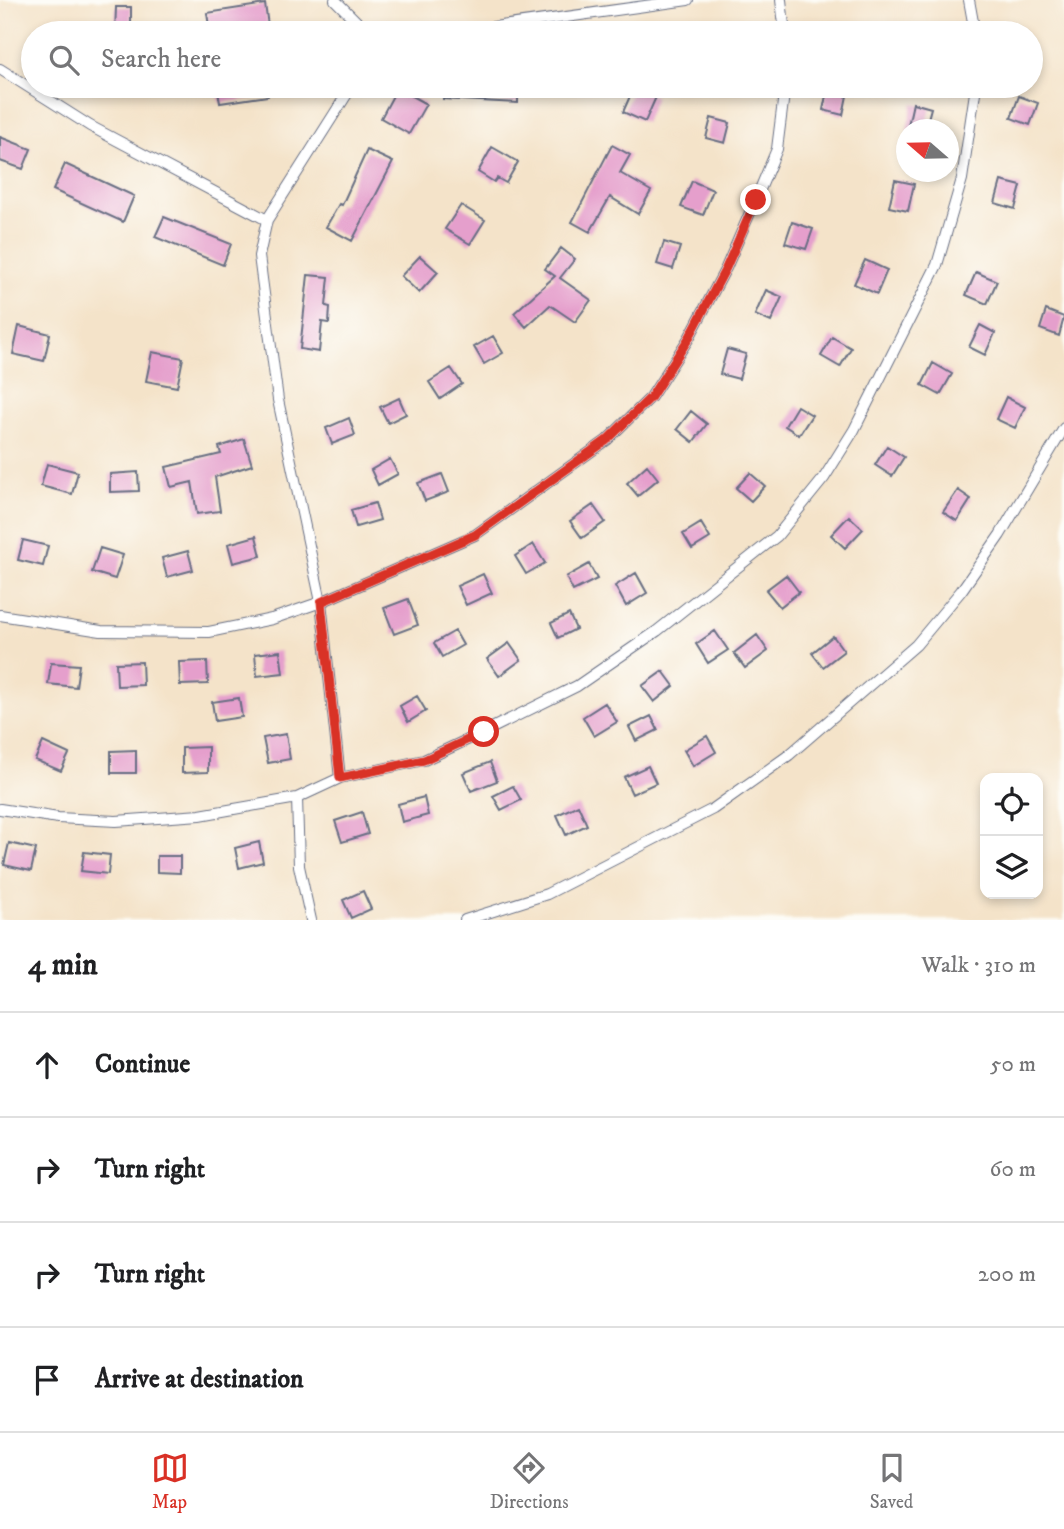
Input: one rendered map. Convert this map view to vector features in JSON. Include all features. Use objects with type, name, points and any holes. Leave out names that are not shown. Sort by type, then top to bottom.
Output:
[{"type":"lane","points":[[335,0],[356,21]]},
{"type":"lane","points":[[537,21],[688,0]]},
{"type":"lane","points":[[781,0],[784,21]]},
{"type":"lane","points":[[969,0],[973,21]]},
{"type":"lane","points":[[0,69],[21,82]]},
{"type":"lane","points":[[46,98],[90,126],[267,220]]},
{"type":"lane","points":[[340,778],[321,602],[278,400],[260,270],[261,241],[267,220],[344,98]]},
{"type":"lane","points":[[0,615],[100,631],[209,632],[272,619],[321,602],[475,535],[607,440],[651,397],[695,326],[726,268],[777,149],[783,98]]},
{"type":"lane","points":[[0,809],[58,818],[116,821],[200,815],[297,798],[340,778],[424,760],[577,686],[657,631],[777,536],[824,478],[854,430],[937,265],[962,179],[974,98]]},
{"type":"lane","points":[[465,920],[547,894],[713,809],[789,755],[916,645],[961,591],[1000,536],[1064,428]]},
{"type":"lane","points":[[297,798],[299,866],[311,920]]},
{"type":"building","points":[[265,4],[267,21],[208,21],[207,13]]},
{"type":"building","points":[[116,7],[131,7],[131,21],[115,21]]},
{"type":"building","points":[[219,98],[254,98],[220,103]]},
{"type":"building","points":[[392,98],[415,98],[426,104],[409,134],[381,118]]},
{"type":"building","points":[[518,98],[518,103],[443,99]]},
{"type":"building","points":[[629,98],[656,98],[645,122],[623,112]]},
{"type":"building","points":[[826,98],[847,98],[843,115],[823,110]]},
{"type":"building","points":[[1018,98],[1038,103],[1030,125],[1011,118]]},
{"type":"building","points":[[913,103],[931,108],[928,119],[909,119]]},
{"type":"building","points":[[711,118],[730,123],[725,143],[706,138]]},
{"type":"building","points":[[0,137],[31,149],[23,169],[0,161]]},
{"type":"building","points":[[612,145],[630,155],[620,173],[651,191],[638,214],[610,197],[590,232],[572,222]]},
{"type":"building","points":[[492,147],[518,162],[506,183],[497,178],[494,182],[478,172]]},
{"type":"building","points":[[367,150],[393,162],[352,241],[326,227],[339,204],[342,205]]},
{"type":"building","points":[[65,164],[134,196],[123,222],[53,190]]},
{"type":"building","points":[[895,180],[914,184],[908,211],[889,207]]},
{"type":"building","points":[[692,181],[713,190],[703,215],[681,207]]},
{"type":"building","points":[[1001,181],[1021,186],[1015,209],[995,203]]},
{"type":"building","points":[[461,205],[485,220],[470,244],[445,229]]},
{"type":"building","points":[[164,217],[231,244],[223,265],[155,237]]},
{"type":"building","points":[[792,222],[813,229],[806,249],[785,243]]},
{"type":"building","points":[[664,242],[680,247],[673,269],[657,264]]},
{"type":"building","points":[[561,248],[575,259],[560,278],[591,300],[575,322],[550,305],[526,327],[514,313],[555,276],[545,269]]},
{"type":"building","points":[[420,256],[438,272],[419,293],[401,276]]},
{"type":"building","points":[[865,260],[887,270],[877,294],[854,284]]},
{"type":"building","points":[[976,272],[997,281],[987,304],[966,295]]},
{"type":"building","points":[[308,275],[329,277],[326,306],[330,307],[329,323],[322,322],[319,352],[300,349]]},
{"type":"building","points":[[766,290],[782,297],[771,322],[755,315]]},
{"type":"building","points":[[1046,310],[1064,317],[1059,336],[1040,329]]},
{"type":"building","points":[[980,325],[995,333],[985,355],[969,347]]},
{"type":"building","points":[[19,326],[50,334],[44,361],[13,354]]},
{"type":"building","points":[[493,336],[503,353],[484,364],[474,347]]},
{"type":"building","points":[[832,337],[851,348],[840,367],[821,356]]},
{"type":"building","points":[[727,349],[746,354],[739,379],[720,374]]},
{"type":"building","points":[[152,352],[183,358],[177,387],[146,381]]},
{"type":"building","points":[[933,363],[952,374],[940,395],[922,385]]},
{"type":"building","points":[[451,368],[462,384],[440,399],[429,382]]},
{"type":"building","points":[[1006,397],[1025,407],[1015,428],[996,419]]},
{"type":"building","points":[[399,398],[406,414],[388,423],[380,407]]},
{"type":"building","points":[[797,406],[812,415],[799,435],[785,426]]},
{"type":"building","points":[[691,411],[707,424],[693,442],[677,429]]},
{"type":"building","points":[[349,418],[355,435],[332,444],[326,428]]},
{"type":"building","points":[[244,439],[252,465],[215,477],[220,511],[197,514],[192,482],[171,487],[166,467],[221,454],[219,447]]},
{"type":"building","points":[[887,446],[904,457],[892,476],[875,465]]},
{"type":"building","points":[[390,459],[398,474],[378,485],[371,470]]},
{"type":"building","points":[[47,464],[78,472],[72,494],[41,486]]},
{"type":"building","points":[[647,465],[658,479],[638,496],[627,483]]},
{"type":"building","points":[[138,472],[139,491],[110,492],[110,474]]},
{"type":"building","points":[[750,473],[765,486],[751,501],[736,488]]},
{"type":"building","points":[[442,474],[449,492],[425,501],[418,483]]},
{"type":"building","points":[[958,490],[971,499],[957,521],[943,512]]},
{"type":"building","points":[[375,503],[380,520],[356,527],[351,510]]},
{"type":"building","points":[[593,505],[605,522],[582,538],[570,521]]},
{"type":"building","points":[[849,516],[863,529],[845,548],[831,535]]},
{"type":"building","points":[[701,523],[710,538],[692,549],[683,534]]},
{"type":"building","points":[[256,536],[261,556],[233,563],[228,544]]},
{"type":"building","points":[[23,540],[48,546],[43,566],[18,560]]},
{"type":"building","points":[[533,544],[545,563],[526,574],[515,556]]},
{"type":"building","points":[[100,548],[123,555],[115,579],[92,572]]},
{"type":"building","points":[[188,551],[193,570],[167,577],[162,558]]},
{"type":"building","points":[[589,564],[597,579],[573,591],[566,577]]},
{"type":"building","points":[[636,573],[647,593],[626,606],[615,586]]},
{"type":"building","points":[[483,574],[492,593],[466,605],[457,586]]},
{"type":"building","points":[[786,575],[799,592],[780,607],[766,590]]},
{"type":"building","points":[[408,599],[418,625],[394,634],[384,608]]},
{"type":"building","points":[[569,614],[576,629],[558,638],[551,623]]},
{"type":"building","points":[[455,631],[463,645],[442,657],[434,643]]},
{"type":"building","points":[[715,631],[728,650],[708,663],[696,644]]},
{"type":"building","points":[[757,635],[768,651],[745,668],[734,653]]},
{"type":"building","points":[[833,636],[844,651],[823,667],[812,653]]},
{"type":"building","points":[[509,643],[521,660],[499,676],[487,659]]},
{"type":"building","points":[[280,651],[283,673],[257,676],[255,654]]},
{"type":"building","points":[[207,661],[208,684],[180,685],[179,662]]},
{"type":"building","points":[[142,662],[143,685],[117,686],[116,663]]},
{"type":"building","points":[[51,663],[79,665],[76,687],[48,684]]},
{"type":"building","points":[[663,671],[674,686],[654,702],[642,686]]},
{"type":"building","points":[[417,696],[426,711],[408,722],[400,706]]},
{"type":"building","points":[[239,698],[242,717],[215,721],[212,702]]},
{"type":"building","points":[[605,703],[617,722],[594,736],[583,717]]},
{"type":"building","points":[[651,716],[658,730],[636,741],[629,727]]},
{"type":"building","points":[[286,734],[290,759],[268,763],[263,738]]},
{"type":"building","points":[[707,736],[716,752],[693,766],[684,750]]},
{"type":"building","points":[[43,742],[69,754],[61,771],[35,760]]},
{"type":"building","points":[[208,747],[208,772],[182,773],[182,748]]},
{"type":"building","points":[[136,750],[136,773],[111,773],[111,751]]},
{"type":"building","points":[[490,762],[497,781],[471,791],[463,773]]},
{"type":"building","points":[[648,766],[656,783],[632,794],[624,777]]},
{"type":"building","points":[[513,786],[521,800],[501,810],[493,796]]},
{"type":"building","points":[[424,797],[428,815],[402,822],[398,804]]},
{"type":"building","points":[[578,805],[587,825],[566,835],[557,815]]},
{"type":"building","points":[[362,812],[368,834],[342,842],[335,821]]},
{"type":"building","points":[[259,842],[263,862],[239,868],[235,848]]},
{"type":"building","points":[[9,843],[36,849],[31,871],[4,865]]},
{"type":"building","points":[[84,852],[110,855],[108,874],[81,871]]},
{"type":"building","points":[[157,856],[180,856],[180,873],[157,872]]},
{"type":"building","points":[[363,891],[371,909],[351,918],[343,900]]},
{"type":"route","points":[[484,732],[424,760],[340,778],[321,602],[475,535],[536,494],[607,440],[651,397],[689,338],[726,268],[756,200]]}]
